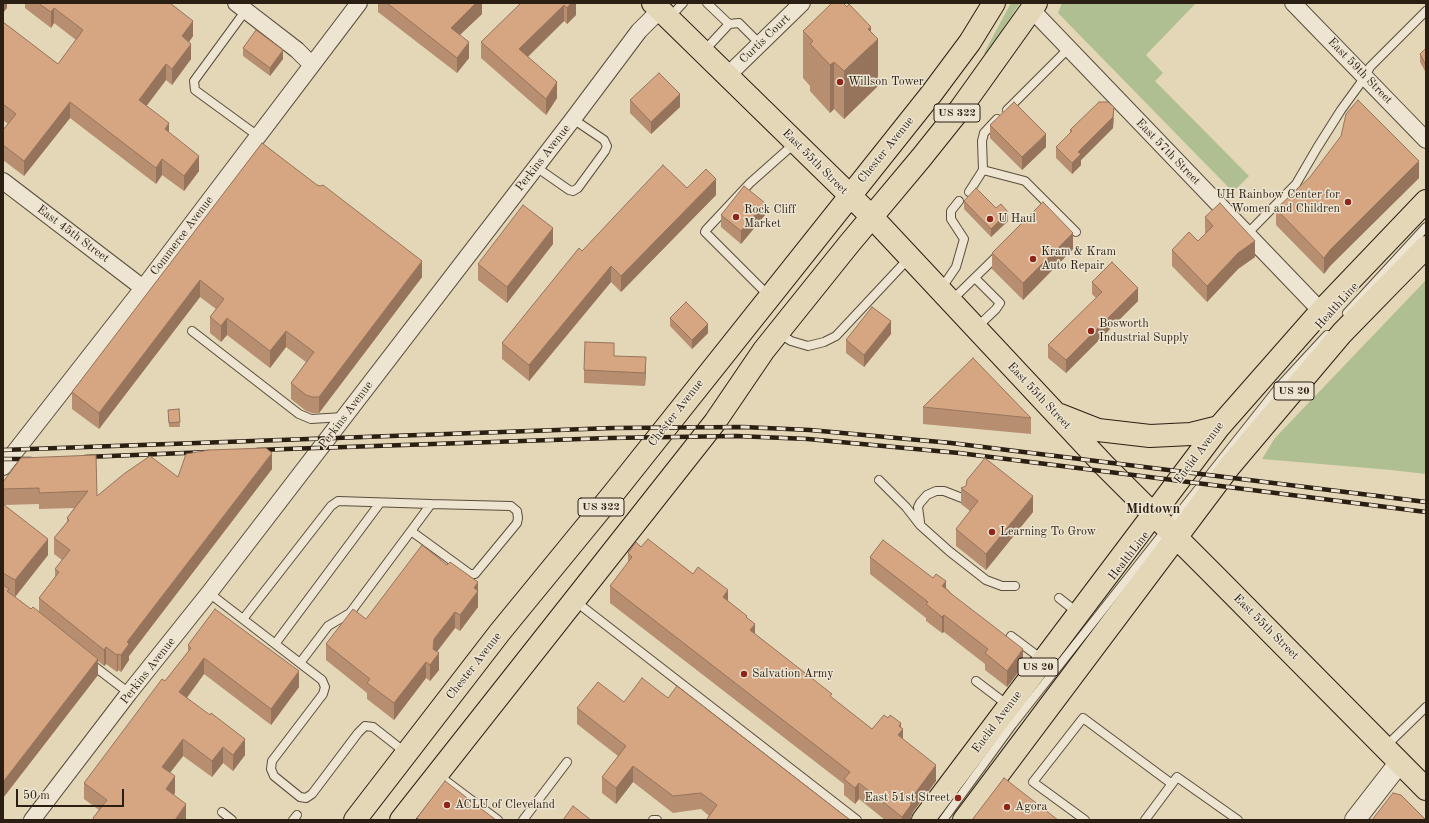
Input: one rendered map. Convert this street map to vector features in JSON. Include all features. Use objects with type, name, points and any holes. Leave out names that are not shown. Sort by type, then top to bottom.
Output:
[{"type":"main road","name":"Chester Avenue","points":[[355,820],[500,632],[613,494],[932,93],[970,42],[994,3]]},
{"type":"main road","name":"US 322","points":[[401,820],[715,422],[755,363],[779,332],[961,108],[1034,6]]},
{"type":"main road","name":"East 55th Street","points":[[666,9],[703,52],[872,217],[1104,466],[1426,788]]},
{"type":"main road","name":"Euclid Avenue","points":[[964,820],[1165,526],[1218,427],[1321,311],[1426,201]]},
{"type":"main road","name":"Euclid Avenue","points":[[923,820],[1079,614],[1165,526],[1229,467],[1342,333],[1426,247]]},
{"type":"main road","points":[[1054,412],[1098,430],[1150,436],[1191,434],[1218,427]]},
{"type":"street","name":"Commerce Avenue","points":[[5,460],[143,288],[256,142],[359,3]]},
{"type":"street","name":"Curtis Court","points":[[728,75],[802,3]]},
{"type":"street","name":"East 59th Street","points":[[1293,3],[1426,140]]},
{"type":"street","name":"East 57th Street","points":[[1034,6],[1069,48],[1321,311]]},
{"type":"street","points":[[241,7],[298,50],[312,65]]},
{"type":"street","name":"Perkins Avenue","points":[[32,820],[129,693],[209,593],[573,119],[639,30],[666,9]]},
{"type":"street","name":"East 45th Street","points":[[3,181],[143,288]]},
{"type":"street","points":[[1355,820],[1392,754]]},
{"type":"lane","points":[[707,3],[729,24]]},
{"type":"lane","points":[[241,7],[194,81],[194,90],[256,142]]},
{"type":"lane","points":[[1247,234],[1296,184],[1341,110],[1365,77],[1370,67],[1426,11]]},
{"type":"lane","points":[[703,52],[729,24],[739,23],[760,44]]},
{"type":"lane","points":[[969,192],[983,170],[982,141],[984,133],[1069,48]]},
{"type":"lane","points":[[536,167],[569,190],[573,191],[578,188],[607,146],[604,140],[573,119]]},
{"type":"lane","points":[[769,296],[706,235],[705,232],[750,183],[796,142]]},
{"type":"lane","points":[[983,170],[1025,181],[1076,232]]},
{"type":"lane","points":[[946,296],[964,239],[951,219],[952,211],[959,201]]},
{"type":"lane","points":[[1033,220],[1049,205]]},
{"type":"lane","name":"HealthLine","points":[[1342,318],[1426,227]]},
{"type":"lane","points":[[946,296],[975,278],[1007,246]]},
{"type":"lane","points":[[779,332],[791,341],[808,346],[824,342],[836,336],[909,258]]},
{"type":"lane","points":[[975,278],[1000,303],[996,309],[975,328]]},
{"type":"lane","name":"HealthLine","points":[[943,820],[1012,725],[1165,526],[1279,387],[1332,329]]},
{"type":"lane","points":[[192,331],[299,414],[311,419],[344,417]]},
{"type":"lane","points":[[879,480],[906,506],[920,525],[949,551],[986,580],[1002,586],[1015,586]]},
{"type":"lane","points":[[920,525],[918,507],[920,502],[927,495],[936,491],[944,491],[962,498]]},
{"type":"lane","points":[[243,619],[331,506],[338,502],[511,506],[517,511],[517,523],[475,574],[470,574],[412,531]]},
{"type":"lane","points":[[276,644],[380,503]]},
{"type":"lane","points":[[300,663],[328,626],[350,613],[431,504]]},
{"type":"lane","points":[[209,593],[322,680],[325,687],[323,694],[272,761],[271,769],[274,776],[300,797],[306,798],[312,794],[358,733],[365,726],[373,727],[407,753]]},
{"type":"lane","points":[[1059,598],[1079,614]]},
{"type":"lane","points":[[574,600],[857,820]]},
{"type":"lane","points":[[1011,636],[1044,660]]},
{"type":"lane","points":[[85,659],[129,693]]},
{"type":"lane","points":[[976,681],[1009,706]]},
{"type":"lane","points":[[1392,754],[1426,706]]},
{"type":"lane","points":[[1085,820],[1033,782],[1083,718],[1172,784]]},
{"type":"lane","points":[[523,820],[567,762]]},
{"type":"lane","points":[[437,774],[498,820]]},
{"type":"lane","points":[[1145,820],[1177,777],[1238,820]]},
{"type":"lane","points":[[222,812],[232,820]]},
{"type":"green space","points":[[1011,3],[1020,3],[986,54],[984,53]]},
{"type":"green space","points":[[1062,3],[1196,3],[1146,55],[1163,73],[1155,81],[1249,176],[1233,192],[1058,13]]},
{"type":"green space","points":[[1426,280],[1426,474],[1262,459],[1275,438]]},
{"type":"building","points":[[38,3],[170,3],[193,21],[182,36],[191,44],[172,69],[166,64],[139,100],[169,123],[165,129],[199,156],[184,176],[162,159],[156,168],[70,102],[24,161],[3,145],[3,130],[16,114],[3,104],[3,22],[58,64],[83,30],[54,8],[51,12]]},
{"type":"building","points":[[387,3],[476,3],[451,28],[469,42],[457,58]]},
{"type":"building","points":[[521,3],[571,3],[567,8],[564,5],[519,49],[557,82],[546,99],[481,42]]},
{"type":"building","points":[[832,3],[843,3],[847,7],[849,4],[871,27],[868,29],[878,39],[844,71],[834,62],[830,65],[810,44],[813,41],[803,31]]},
{"type":"building","points":[[256,30],[283,50],[270,68],[243,48]]},
{"type":"building","points":[[1426,48],[1426,65],[1420,54]]},
{"type":"building","points":[[659,73],[680,94],[651,122],[630,100]]},
{"type":"building","name":"UH Rainbow Center for Women and Children","points":[[1358,100],[1419,161],[1330,250],[1324,258],[1276,209],[1310,177],[1341,136],[1346,114]]},
{"type":"building","points":[[1014,102],[1046,134],[1022,157],[990,125]]},
{"type":"building","points":[[1099,102],[1108,102],[1114,107],[1113,117],[1078,152],[1081,154],[1072,163],[1056,147],[1072,131],[1070,130]]},
{"type":"building","points":[[262,143],[317,185],[323,185],[422,261],[319,397],[306,395],[291,383],[314,352],[286,331],[270,351],[227,318],[221,326],[210,317],[224,299],[200,280],[99,413],[72,392]]},
{"type":"building","points":[[663,165],[687,188],[706,169],[716,179],[621,276],[611,266],[529,365],[502,343],[579,248],[582,251]]},
{"type":"building","points":[[744,186],[765,203],[741,231],[721,215]]},
{"type":"building","points":[[976,188],[996,208],[1001,204],[1008,212],[991,229],[964,201]]},
{"type":"building","name":"Kram & Kram Auto Repair","points":[[1043,202],[1073,233],[1023,283],[992,253]]},
{"type":"building","points":[[1220,203],[1255,241],[1238,253],[1207,286],[1172,250],[1189,232],[1198,241],[1213,226],[1205,217]]},
{"type":"building","points":[[523,205],[553,228],[507,287],[478,264]]},
{"type":"building","points":[[1112,262],[1138,288],[1066,360],[1048,345],[1102,292],[1092,282]]},
{"type":"building","points":[[686,302],[708,324],[692,340],[670,318]]},
{"type":"building","points":[[872,307],[891,321],[864,355],[846,340]]},
{"type":"building","points":[[585,342],[614,343],[614,356],[646,357],[645,373],[584,370]]},
{"type":"building","points":[[973,358],[1031,418],[923,407]]},
{"type":"building","points":[[179,409],[180,422],[169,423],[168,410]]},
{"type":"building","points":[[266,448],[272,453],[127,642],[129,644],[121,655],[117,655],[106,647],[104,650],[39,598],[59,572],[55,569],[70,550],[54,538],[69,520],[67,518],[88,491],[39,493],[39,488],[3,489],[3,482],[21,458],[96,455],[97,496],[125,473],[150,456],[178,477],[186,454],[209,450]]},
{"type":"building","name":"Learning To Grow","points":[[985,458],[1033,496],[986,554],[956,529],[978,501],[961,488],[966,486],[967,480]]},
{"type":"building","points":[[3,504],[48,539],[15,580],[3,573]]},
{"type":"building","name":"Salvation Army","points":[[648,539],[693,574],[698,567],[728,590],[723,597],[755,624],[750,630],[832,694],[830,696],[872,729],[884,715],[888,718],[890,715],[901,723],[899,726],[903,729],[898,735],[936,765],[913,796],[911,805],[902,817],[859,783],[855,788],[844,779],[850,772],[610,586],[632,557],[628,553],[636,542],[641,547]]},
{"type":"building","points":[[883,540],[933,578],[936,574],[946,581],[942,586],[1023,649],[1007,671],[985,653],[988,649],[944,615],[942,617],[926,604],[928,602],[870,557]]},
{"type":"building","points":[[422,545],[447,565],[450,562],[478,582],[474,588],[478,591],[460,615],[455,612],[434,639],[433,649],[439,653],[430,665],[426,662],[394,703],[367,683],[370,679],[326,644],[353,609],[366,619]]},
{"type":"building","points":[[3,585],[9,589],[7,591],[31,609],[33,607],[98,659],[3,782]]},
{"type":"building","points":[[215,609],[299,671],[271,709],[204,658],[179,692],[210,715],[211,713],[245,739],[233,755],[223,747],[212,761],[183,739],[162,767],[175,776],[166,789],[186,804],[175,820],[95,820],[93,818],[107,800],[84,783],[162,679],[165,681],[191,648],[188,645]]},
{"type":"building","points":[[642,678],[668,698],[677,686],[850,820],[708,820],[707,819],[717,805],[701,793],[673,796],[633,766],[616,788],[602,777],[626,746],[577,708],[598,682],[624,702]]},
{"type":"building","points":[[1004,778],[1058,820],[972,820]]},
{"type":"building","points":[[445,781],[496,820],[420,820],[417,818]]},
{"type":"building","points":[[1393,793],[1401,795],[1426,820],[1372,820]]},
{"type":"building","points":[[573,806],[591,820],[563,820]]},
{"type":"railway","points":[[3,450],[613,428],[743,427],[810,430],[951,443],[1426,502]]},
{"type":"railway","points":[[257,450],[610,438],[736,436],[808,439],[959,453],[1426,512]]},
{"type":"railway","points":[[85,457],[209,452]]},
{"type":"railway","points":[[3,459],[31,459]]},
{"type":"place","name":"Willson Tower","points":[[840,82]]},
{"type":"place","name":"UH Rainbow Center for Women and Children","points":[[1348,202]]},
{"type":"place","name":"Rock Cliff Market","points":[[736,217]]},
{"type":"place","name":"U Haul","points":[[990,219]]},
{"type":"place","name":"Kram & Kram Auto Repair","points":[[1033,259]]},
{"type":"place","name":"Bosworth Industrial Supply","points":[[1091,331]]},
{"type":"place","name":"Learning To Grow","points":[[992,532]]},
{"type":"place","name":"Salvation Army","points":[[744,674]]},
{"type":"place","name":"East 51st Street","points":[[958,798]]},
{"type":"place","name":"ACLU of Cleveland","points":[[447,805]]},
{"type":"place","name":"Agora","points":[[1007,807]]},
{"type":"district","name":"Midtown","points":[[1153,509]]}]
